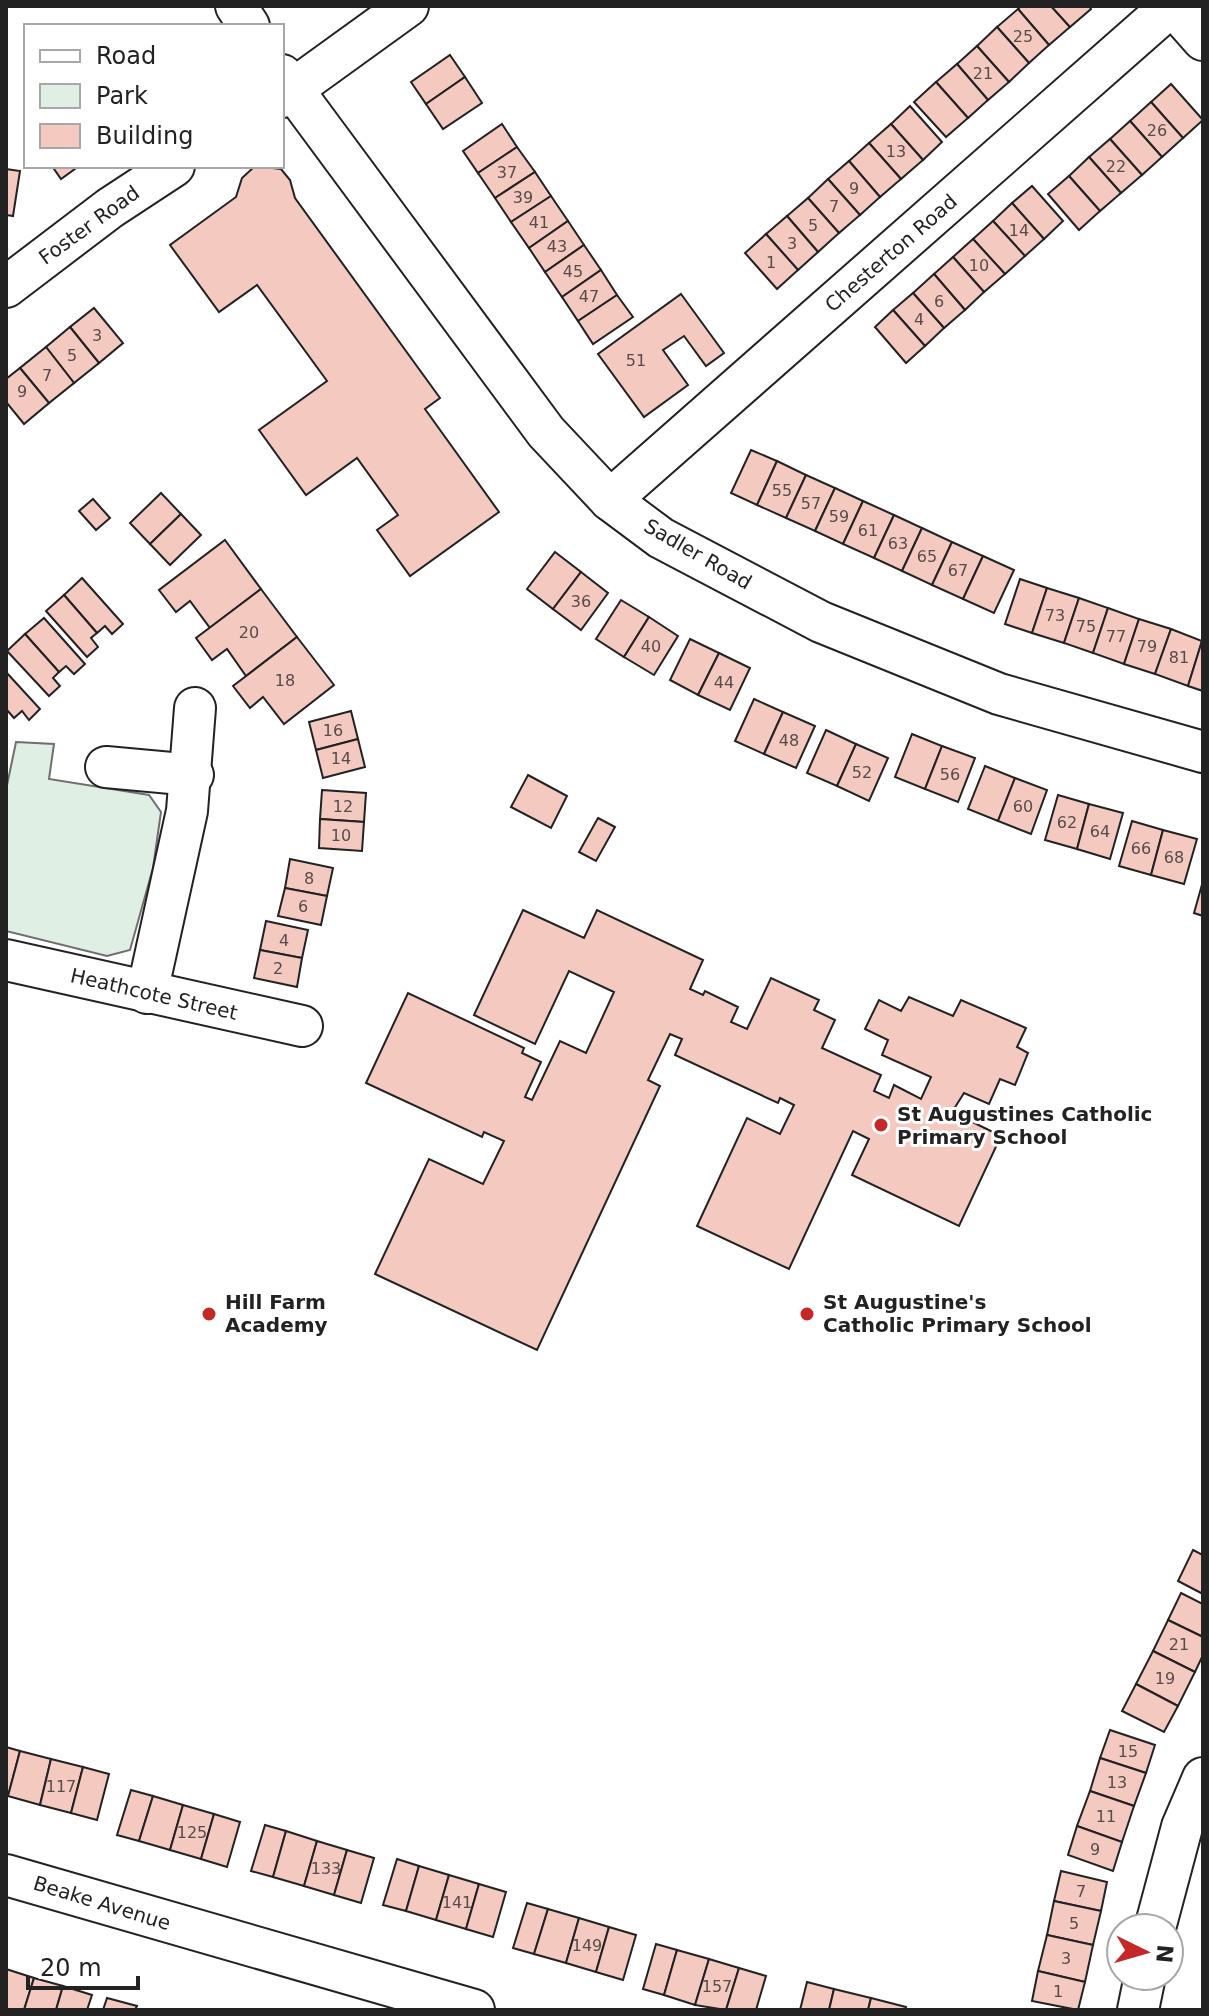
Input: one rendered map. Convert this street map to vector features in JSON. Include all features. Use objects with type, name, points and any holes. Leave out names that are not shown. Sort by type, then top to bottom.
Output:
[{"type":"street","points":[[236,6],[248,24]]},
{"type":"street","points":[[286,88],[408,6]]},
{"type":"street","points":[[1172,6],[1203,40]]},
{"type":"street","name":"Chesterton Road","points":[[610,500],[1172,6]]},
{"type":"street","name":"Sadler Road","points":[[286,88],[546,432],[610,500],[661,538],[821,622],[999,694],[1203,752]]},
{"type":"street","name":"Foster Road","points":[[6,287],[119,202],[171,168]]},
{"type":"street","points":[[147,993],[193,775],[195,708]]},
{"type":"street","points":[[106,767],[193,775]]},
{"type":"street","name":"Heathcote Street","points":[[6,960],[302,1026]]},
{"type":"street","points":[[1159,1912],[1182,1827],[1203,1778]]},
{"type":"street","name":"Beake Avenue","points":[[6,1875],[474,2010]]},
{"type":"green space","points":[[16,742],[54,744],[49,779],[149,795],[161,812],[153,868],[130,950],[107,956],[6,931],[6,790]]},
{"type":"building","points":[[1021,6],[1051,6],[1070,27],[1049,45],[1018,9]]},
{"type":"building","points":[[1051,6],[1089,6],[1091,9],[1070,27]]},
{"type":"building","points":[[1018,9],[1049,45],[1029,63],[997,27]]},
{"type":"building","points":[[997,27],[1029,63],[1009,82],[977,46]]},
{"type":"building","points":[[977,46],[1009,82],[988,100],[957,64]]},
{"type":"building","points":[[450,55],[465,77],[426,104],[411,82]]},
{"type":"building","points":[[957,64],[988,100],[968,118],[936,82]]},
{"type":"building","points":[[465,77],[482,103],[443,129],[426,104]]},
{"type":"building","points":[[936,82],[968,118],[946,137],[914,102]]},
{"type":"building","points":[[1171,84],[1203,120],[1183,138],[1151,102]]},
{"type":"building","points":[[1151,102],[1183,138],[1162,157],[1130,121]]},
{"type":"building","points":[[910,106],[942,142],[923,160],[891,124]]},
{"type":"building","points":[[1130,121],[1162,157],[1142,175],[1110,139]]},
{"type":"building","points":[[502,124],[517,147],[478,173],[463,151]]},
{"type":"building","points":[[891,124],[923,160],[901,179],[869,143]]},
{"type":"building","points":[[1110,139],[1142,175],[1121,193],[1089,157]]},
{"type":"building","points":[[869,143],[901,179],[880,197],[849,161]]},
{"type":"building","points":[[517,147],[535,172],[495,198],[478,173]]},
{"type":"building","points":[[1089,157],[1121,193],[1100,211],[1069,176]]},
{"type":"building","points":[[849,161],[880,197],[860,215],[828,179]]},
{"type":"building","points":[[53,168],[76,168],[61,179]]},
{"type":"building","points":[[253,168],[272,168],[281,169],[290,180],[295,198],[440,398],[425,409],[499,512],[410,576],[377,530],[398,515],[357,458],[306,495],[259,430],[327,381],[257,285],[219,312],[170,245],[236,197],[242,178]]},
{"type":"building","points":[[6,169],[20,171],[13,216],[6,215]]},
{"type":"building","points":[[535,172],[551,196],[511,222],[495,198]]},
{"type":"building","points":[[1069,176],[1100,211],[1079,230],[1048,194]]},
{"type":"building","points":[[828,179],[860,215],[839,233],[808,198]]},
{"type":"building","points":[[1032,186],[1063,221],[1044,239],[1012,203]]},
{"type":"building","points":[[551,196],[568,221],[529,248],[511,222]]},
{"type":"building","points":[[808,198],[839,233],[818,252],[787,216]]},
{"type":"building","points":[[1012,203],[1044,239],[1025,256],[993,221]]},
{"type":"building","points":[[787,216],[818,252],[798,270],[766,234]]},
{"type":"building","points":[[568,221],[584,245],[545,272],[529,248]]},
{"type":"building","points":[[993,221],[1025,256],[1005,274],[973,239]]},
{"type":"building","points":[[766,234],[798,270],[777,289],[745,253]]},
{"type":"building","points":[[973,239],[1005,274],[984,292],[953,257]]},
{"type":"building","points":[[584,245],[601,270],[562,297],[545,272]]},
{"type":"building","points":[[953,257],[984,292],[965,310],[934,274]]},
{"type":"building","points":[[601,270],[617,295],[578,321],[562,297]]},
{"type":"building","points":[[934,274],[965,310],[944,328],[913,293]]},
{"type":"building","points":[[913,293],[944,328],[925,346],[893,310]]},
{"type":"building","points":[[681,294],[724,353],[706,366],[684,336],[663,350],[688,385],[644,417],[598,354]]},
{"type":"building","points":[[617,295],[633,317],[593,344],[578,321]]},
{"type":"building","points":[[94,308],[123,343],[99,363],[70,327]]},
{"type":"building","points":[[893,310],[925,346],[906,363],[875,327]]},
{"type":"building","points":[[70,327],[99,363],[74,383],[46,347]]},
{"type":"building","points":[[46,347],[74,383],[49,403],[20,368]]},
{"type":"building","points":[[20,368],[49,403],[24,424],[6,402],[6,379]]},
{"type":"building","points":[[751,450],[777,461],[757,505],[731,493]]},
{"type":"building","points":[[777,461],[806,475],[786,518],[757,505]]},
{"type":"building","points":[[806,475],[835,488],[815,531],[786,518]]},
{"type":"building","points":[[835,488],[863,501],[843,544],[815,531]]},
{"type":"building","points":[[161,493],[181,514],[150,544],[130,523]]},
{"type":"building","points":[[93,499],[110,518],[96,530],[79,511]]},
{"type":"building","points":[[863,501],[894,515],[874,558],[843,544]]},
{"type":"building","points":[[181,514],[201,535],[170,565],[150,544]]},
{"type":"building","points":[[894,515],[922,528],[902,571],[874,558]]},
{"type":"building","points":[[922,528],[952,542],[932,585],[902,571]]},
{"type":"building","points":[[225,540],[261,589],[210,628],[190,601],[176,612],[159,590]]},
{"type":"building","points":[[952,542],[983,556],[963,599],[932,585]]},
{"type":"building","points":[[555,552],[581,572],[553,609],[527,589]]},
{"type":"building","points":[[983,556],[1014,570],[994,613],[963,599]]},
{"type":"building","points":[[581,572],[608,593],[581,630],[553,609]]},
{"type":"building","points":[[82,578],[123,624],[112,634],[105,626],[97,633],[64,595]]},
{"type":"building","points":[[1020,579],[1047,588],[1032,633],[1005,624]]},
{"type":"building","points":[[1047,588],[1079,598],[1064,643],[1032,633]]},
{"type":"building","points":[[261,589],[297,637],[246,676],[227,649],[212,660],[196,638]]},
{"type":"building","points":[[64,595],[97,633],[91,638],[98,647],[87,657],[46,611]]},
{"type":"building","points":[[1079,598],[1108,608],[1093,653],[1064,643]]},
{"type":"building","points":[[621,600],[649,617],[624,657],[596,639]]},
{"type":"building","points":[[1108,608],[1139,619],[1124,664],[1093,653]]},
{"type":"building","points":[[649,617],[678,636],[654,675],[624,657]]},
{"type":"building","points":[[44,618],[85,664],[74,674],[66,666],[59,672],[25,634]]},
{"type":"building","points":[[1139,619],[1171,629],[1155,674],[1124,664]]},
{"type":"building","points":[[1171,629],[1202,641],[1188,686],[1155,674]]},
{"type":"building","points":[[25,634],[59,672],[53,678],[60,686],[49,696],[7,651]]},
{"type":"building","points":[[297,637],[334,685],[284,724],[263,697],[250,708],[233,686]]},
{"type":"building","points":[[690,639],[719,653],[698,695],[670,680]]},
{"type":"building","points":[[1203,641],[1203,691],[1188,686]]},
{"type":"building","points":[[719,653],[750,668],[730,710],[698,695]]},
{"type":"building","points":[[6,672],[40,709],[29,720],[22,711],[14,718],[6,709]]},
{"type":"building","points":[[754,699],[783,712],[764,754],[735,741]]},
{"type":"building","points":[[351,711],[358,739],[316,750],[309,722]]},
{"type":"building","points":[[783,712],[815,726],[796,768],[764,754]]},
{"type":"building","points":[[826,730],[856,744],[837,786],[807,773]]},
{"type":"building","points":[[912,734],[942,746],[925,789],[895,777]]},
{"type":"building","points":[[358,739],[365,767],[323,778],[316,750]]},
{"type":"building","points":[[856,744],[888,758],[869,801],[837,786]]},
{"type":"building","points":[[942,746],[975,758],[958,802],[925,789]]},
{"type":"building","points":[[985,766],[1015,778],[998,821],[968,809]]},
{"type":"building","points":[[528,775],[567,796],[551,828],[511,807]]},
{"type":"building","points":[[1015,778],[1047,790],[1031,834],[998,821]]},
{"type":"building","points":[[322,790],[366,793],[364,822],[320,819]]},
{"type":"building","points":[[1058,795],[1089,804],[1077,849],[1045,840]]},
{"type":"building","points":[[1089,804],[1123,813],[1110,859],[1077,849]]},
{"type":"building","points":[[598,818],[615,827],[596,861],[579,852]]},
{"type":"building","points":[[320,819],[364,822],[362,851],[319,848]]},
{"type":"building","points":[[1132,821],[1163,830],[1151,875],[1119,866]]},
{"type":"building","points":[[1163,830],[1197,839],[1184,884],[1151,875]]},
{"type":"building","points":[[290,859],[333,868],[327,896],[285,888]]},
{"type":"building","points":[[1203,881],[1203,916],[1194,913]]},
{"type":"building","points":[[285,888],[327,896],[321,925],[278,916]]},
{"type":"building","name":"St Augustines Catholic Primary School","points":[[523,910],[584,938],[597,910],[703,960],[690,989],[703,995],[705,991],[738,1007],[731,1022],[747,1029],[771,978],[819,1000],[814,1010],[835,1020],[822,1048],[881,1075],[874,1091],[889,1098],[894,1085],[921,1099],[931,1077],[882,1055],[888,1040],[865,1029],[879,1000],[901,1011],[909,997],[953,1016],[961,1000],[1026,1028],[1017,1047],[1028,1053],[1015,1085],[1000,1079],[989,1104],[964,1093],[952,1112],[1001,1136],[959,1226],[852,1175],[869,1139],[853,1131],[789,1269],[697,1226],[747,1118],[780,1134],[794,1105],[780,1098],[778,1103],[675,1055],[682,1039],[670,1034],[648,1080],[660,1086],[537,1350],[375,1274],[429,1159],[483,1184],[504,1141],[484,1132],[482,1137],[366,1083],[408,993],[524,1048],[522,1053],[541,1062],[525,1097],[532,1100],[560,1041],[586,1053],[614,992],[569,971],[535,1044],[474,1015]]},
{"type":"building","points":[[266,921],[308,930],[302,958],[260,950]]},
{"type":"building","points":[[260,950],[302,958],[297,987],[254,978]]},
{"type":"building","points":[[1193,1550],[1203,1555],[1203,1594],[1178,1581]]},
{"type":"building","points":[[1181,1593],[1203,1604],[1203,1637],[1168,1620]]},
{"type":"building","points":[[1168,1620],[1203,1637],[1203,1655],[1195,1672],[1153,1651]]},
{"type":"building","points":[[1153,1651],[1195,1672],[1178,1706],[1136,1684]]},
{"type":"building","points":[[1136,1684],[1178,1706],[1164,1732],[1122,1711]]},
{"type":"building","points":[[1110,1730],[1155,1745],[1146,1773],[1100,1758]]},
{"type":"building","points":[[6,1747],[20,1751],[8,1796],[6,1796]]},
{"type":"building","points":[[20,1751],[51,1759],[40,1805],[8,1796]]},
{"type":"building","points":[[1100,1758],[1146,1773],[1134,1806],[1090,1791]]},
{"type":"building","points":[[51,1759],[83,1767],[71,1813],[40,1805]]},
{"type":"building","points":[[83,1767],[109,1774],[97,1820],[71,1813]]},
{"type":"building","points":[[131,1790],[153,1796],[139,1841],[117,1835]]},
{"type":"building","points":[[1090,1791],[1134,1806],[1122,1842],[1077,1826]]},
{"type":"building","points":[[153,1796],[183,1805],[170,1850],[139,1841]]},
{"type":"building","points":[[183,1805],[214,1814],[201,1859],[170,1850]]},
{"type":"building","points":[[214,1814],[240,1822],[227,1867],[201,1859]]},
{"type":"building","points":[[265,1825],[286,1831],[273,1877],[251,1871]]},
{"type":"building","points":[[1077,1826],[1122,1842],[1113,1871],[1068,1855]]},
{"type":"building","points":[[286,1831],[317,1841],[304,1886],[273,1877]]},
{"type":"building","points":[[317,1841],[347,1850],[334,1895],[304,1886]]},
{"type":"building","points":[[347,1850],[374,1858],[361,1903],[334,1895]]},
{"type":"building","points":[[397,1859],[419,1866],[406,1911],[383,1905]]},
{"type":"building","points":[[419,1866],[449,1875],[436,1920],[406,1911]]},
{"type":"building","points":[[1061,1871],[1107,1882],[1101,1911],[1054,1901]]},
{"type":"building","points":[[449,1875],[479,1884],[466,1929],[436,1920]]},
{"type":"building","points":[[479,1884],[506,1892],[493,1937],[466,1929]]},
{"type":"building","points":[[1054,1901],[1101,1911],[1093,1945],[1047,1935]]},
{"type":"building","points":[[527,1903],[548,1909],[534,1954],[513,1948]]},
{"type":"building","points":[[548,1909],[579,1918],[566,1963],[534,1954]]},
{"type":"building","points":[[579,1918],[609,1927],[596,1972],[566,1963]]},
{"type":"building","points":[[609,1927],[636,1935],[623,1980],[596,1972]]},
{"type":"building","points":[[1047,1935],[1093,1945],[1085,1982],[1038,1971]]},
{"type":"building","points":[[656,1944],[677,1950],[664,1995],[643,1989]]},
{"type":"building","points":[[677,1950],[709,1959],[695,2005],[664,1995]]},
{"type":"building","points":[[709,1959],[739,1968],[726,2010],[695,2005]]},
{"type":"building","points":[[739,1968],[766,1976],[756,2010],[726,2010]]},
{"type":"building","points":[[6,1969],[34,1978],[24,2010],[6,2010]]},
{"type":"building","points":[[1038,1971],[1085,1982],[1078,2010],[1032,2001]]},
{"type":"building","points":[[34,1978],[63,1986],[56,2010],[24,2010]]},
{"type":"building","points":[[807,1982],[834,1989],[829,2010],[800,2010]]},
{"type":"building","points":[[63,1986],[92,1995],[87,2010],[56,2010]]},
{"type":"building","points":[[834,1989],[871,1998],[868,2010],[829,2010]]},
{"type":"building","points":[[107,1998],[137,2006],[135,2010],[103,2010]]},
{"type":"building","points":[[871,1998],[906,2007],[905,2010],[868,2010]]},
{"type":"place","name":"St Augustines Catholic Primary School","points":[[881,1125]]},
{"type":"place","name":"Hill Farm Academy","points":[[209,1314]]},
{"type":"place","name":"St Augustine's Catholic Primary School","points":[[807,1314]]}]
